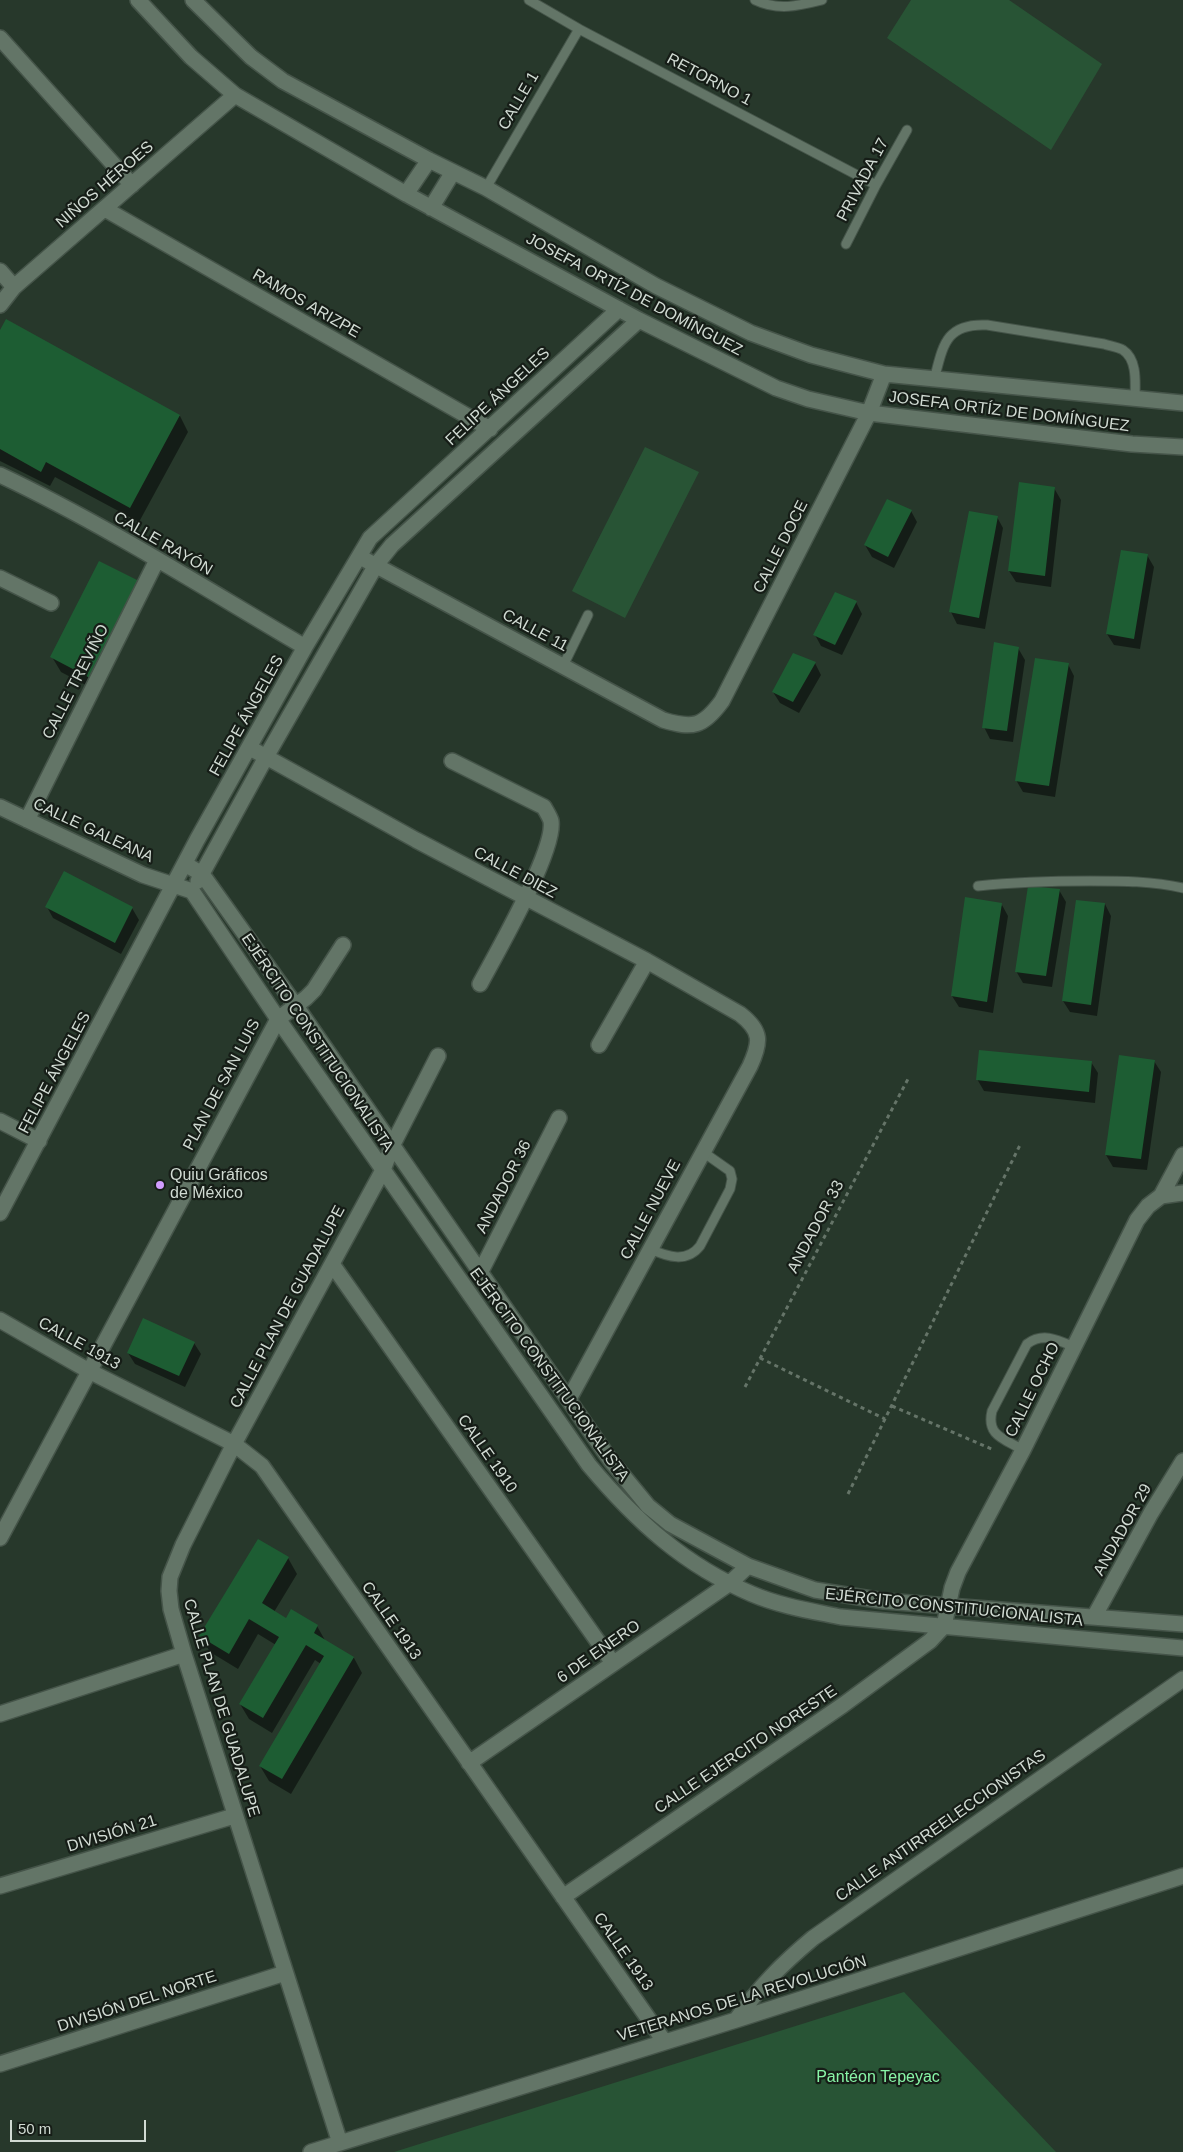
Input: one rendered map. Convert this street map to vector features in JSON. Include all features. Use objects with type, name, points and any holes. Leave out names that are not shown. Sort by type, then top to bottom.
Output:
[{"type":"street","name":"JOSEFA ORTÍZ DE DOMÍNGUEZ","points":[[138,0],[191,57],[235,95],[431,208],[640,320],[776,388],[808,399],[870,413],[1132,444],[1183,447]]},
{"type":"street","name":"JOSEFA ORTÍZ DE DOMÍNGUEZ","points":[[193,0],[250,57],[283,81],[429,160],[486,188],[656,286],[751,333],[811,355],[884,374],[1183,403]]},
{"type":"street","points":[[0,38],[132,185]]},
{"type":"street","name":"NIÑOS HÉROES","points":[[0,305],[14,286],[235,95]]},
{"type":"street","points":[[406,194],[429,160]]},
{"type":"street","points":[[431,208],[453,172]]},
{"type":"street","name":"RAMOS ARIZPE","points":[[105,209],[490,429]]},
{"type":"street","points":[[0,270],[14,286]]},
{"type":"street","name":"FELIPE ÁNGELES","points":[[0,1213],[173,885],[306,647],[370,538],[619,309]]},
{"type":"street","points":[[173,885],[192,891],[376,565],[392,545],[640,320]]},
{"type":"street","name":"CALLE DOCE","points":[[696,725],[711,716],[722,701],[870,413],[884,374]]},
{"type":"street","name":"CALLE RAYÓN","points":[[0,475],[28,488],[157,560],[306,647]]},
{"type":"street","name":"CALLE 11","points":[[360,557],[663,720],[678,724],[696,725]]},
{"type":"street","name":"CALLE TREVIÑO","points":[[27,820],[157,560]]},
{"type":"street","points":[[0,578],[51,603]]},
{"type":"street","name":"CALLE DIEZ","points":[[250,748],[525,898],[647,961],[740,1014],[752,1023],[758,1036]]},
{"type":"street","points":[[452,762],[544,807],[551,820],[550,838],[525,898],[480,984]]},
{"type":"street","name":"CALLE GALEANA","points":[[0,806],[143,875],[173,885]]},
{"type":"street","name":"EJÉRCITO CONSTITUCIONALISTA","points":[[185,864],[202,874],[296,1006],[616,1467],[648,1506],[670,1524],[748,1566],[815,1590],[884,1601],[1183,1624]]},
{"type":"street","name":"EJÉRCITO CONSTITUCIONALISTA","points":[[192,891],[278,1019],[589,1465],[645,1527],[675,1551],[754,1595],[841,1617],[1183,1648]]},
{"type":"street","points":[[278,1019],[314,990],[343,944]]},
{"type":"street","points":[[599,1045],[647,961]]},
{"type":"street","name":"PLAN DE SAN LUIS","points":[[0,1538],[278,1019]]},
{"type":"street","name":"CALLE NUEVE","points":[[569,1399],[750,1066],[758,1049],[758,1036]]},
{"type":"street","name":"CALLE PLAN DE GUADALUPE","points":[[340,2143],[234,1816],[184,1654],[171,1608],[170,1577],[183,1545],[234,1444],[383,1170],[392,1146],[438,1056]]},
{"type":"street","name":"ANDADOR 36","points":[[480,1273],[559,1118]]},
{"type":"street","points":[[0,1121],[39,1141]]},
{"type":"street","name":"CALLE OCHO","points":[[944,1626],[958,1572],[1020,1455],[1137,1220],[1148,1206],[1161,1196],[1183,1155]]},
{"type":"street","points":[[1161,1196],[1183,1193]]},
{"type":"street","name":"CALLE 1910","points":[[332,1264],[613,1663]]},
{"type":"street","name":"CALLE 1913","points":[[0,1320],[89,1371],[234,1444],[262,1466],[664,2041]]},
{"type":"street","name":"ANDADOR 29","points":[[1094,1617],[1151,1514],[1183,1461]]},
{"type":"street","name":"6 DE ENERO","points":[[469,1763],[730,1583],[748,1566]]},
{"type":"street","name":"CALLE EJERCITO NORESTE","points":[[563,1897],[843,1706],[909,1658],[930,1641],[944,1626]]},
{"type":"street","points":[[0,1714],[184,1654]]},
{"type":"street","name":"CALLE ANTIRREELECCIONISTAS","points":[[736,2020],[764,1982],[781,1964],[813,1938],[1183,1679]]},
{"type":"street","name":"DIVISIÓN 21","points":[[0,1886],[234,1816]]},
{"type":"street","name":"VETERANOS DE LA REVOLUCIÓN","points":[[310,2152],[736,2020],[1183,1876]]},
{"type":"street","name":"DIVISIÓN DEL NORTE","points":[[0,2064],[286,1973]]},
{"type":"lane","name":"RETORNO 1","points":[[528,0],[579,29],[876,185]]},
{"type":"lane","points":[[755,0],[779,8],[798,6],[822,0]]},
{"type":"lane","name":"CALLE 1","points":[[486,188],[579,29]]},
{"type":"lane","name":"PRIVADA 17","points":[[846,244],[876,185],[908,130]]},
{"type":"lane","points":[[934,380],[942,349],[949,336],[961,327],[974,324],[987,325],[1104,344],[1123,350],[1130,357],[1135,370],[1135,399]]},
{"type":"lane","points":[[563,666],[588,615]]},
{"type":"lane","points":[[978,886],[1022,881],[1114,881],[1170,885],[1183,888]]},
{"type":"lane","points":[[650,1249],[676,1258],[694,1254],[700,1246],[730,1189],[732,1179],[730,1171],[703,1152]]},
{"type":"lane","points":[[1020,1455],[991,1429],[989,1421],[992,1411],[1027,1344],[1035,1338],[1048,1337],[1074,1347]]},
{"type":"path","name":"ANDADOR 33","points":[[745,1386],[908,1079]]},
{"type":"path","points":[[848,1494],[1020,1145]]},
{"type":"path","points":[[760,1358],[886,1419]]},
{"type":"path","points":[[892,1406],[1020,1455]]},
{"type":"green space","points":[[911,0],[1009,0],[1102,64],[1051,150],[887,38]]},
{"type":"green space","points":[[645,447],[699,472],[625,618],[572,591]]},
{"type":"green space","name":"Pantéon Tepeyac","points":[[904,1992],[1056,2152],[394,2152]]},
{"type":"building","points":[[6,319],[180,415],[130,508],[46,462],[41,472],[0,449],[0,330]]},
{"type":"building","points":[[1019,482],[1055,487],[1045,576],[1008,571]]},
{"type":"building","points":[[887,499],[912,510],[888,557],[864,545]]},
{"type":"building","points":[[969,511],[998,516],[979,618],[949,612]]},
{"type":"building","points":[[1121,550],[1148,554],[1134,639],[1106,634]]},
{"type":"building","points":[[99,561],[139,581],[90,678],[50,657]]},
{"type":"building","points":[[835,592],[857,601],[835,645],[813,635]]},
{"type":"building","points":[[994,642],[1019,647],[1007,731],[982,728]]},
{"type":"building","points":[[793,653],[816,662],[793,702],[772,692]]},
{"type":"building","points":[[1035,658],[1069,663],[1049,786],[1015,781]]},
{"type":"building","points":[[64,871],[133,907],[115,943],[45,907]]},
{"type":"building","points":[[1028,886],[1060,889],[1046,976],[1015,972]]},
{"type":"building","points":[[965,897],[1002,903],[987,1002],[951,996]]},
{"type":"building","points":[[1076,900],[1105,903],[1091,1005],[1062,1001]]},
{"type":"building","points":[[979,1050],[1092,1061],[1089,1092],[976,1080]]},
{"type":"building","points":[[1119,1055],[1155,1060],[1141,1159],[1105,1155]]},
{"type":"building","points":[[143,1318],[195,1342],[179,1376],[127,1353]]},
{"type":"building","points":[[258,1539],[289,1557],[262,1603],[286,1618],[291,1609],[318,1625],[314,1633],[354,1657],[282,1779],[259,1766],[324,1656],[306,1645],[263,1718],[239,1704],[279,1637],[249,1619],[229,1654],[199,1636]]},
{"type":"place","name":"Quiu Gráficos de México","points":[[160,1185]]}]
